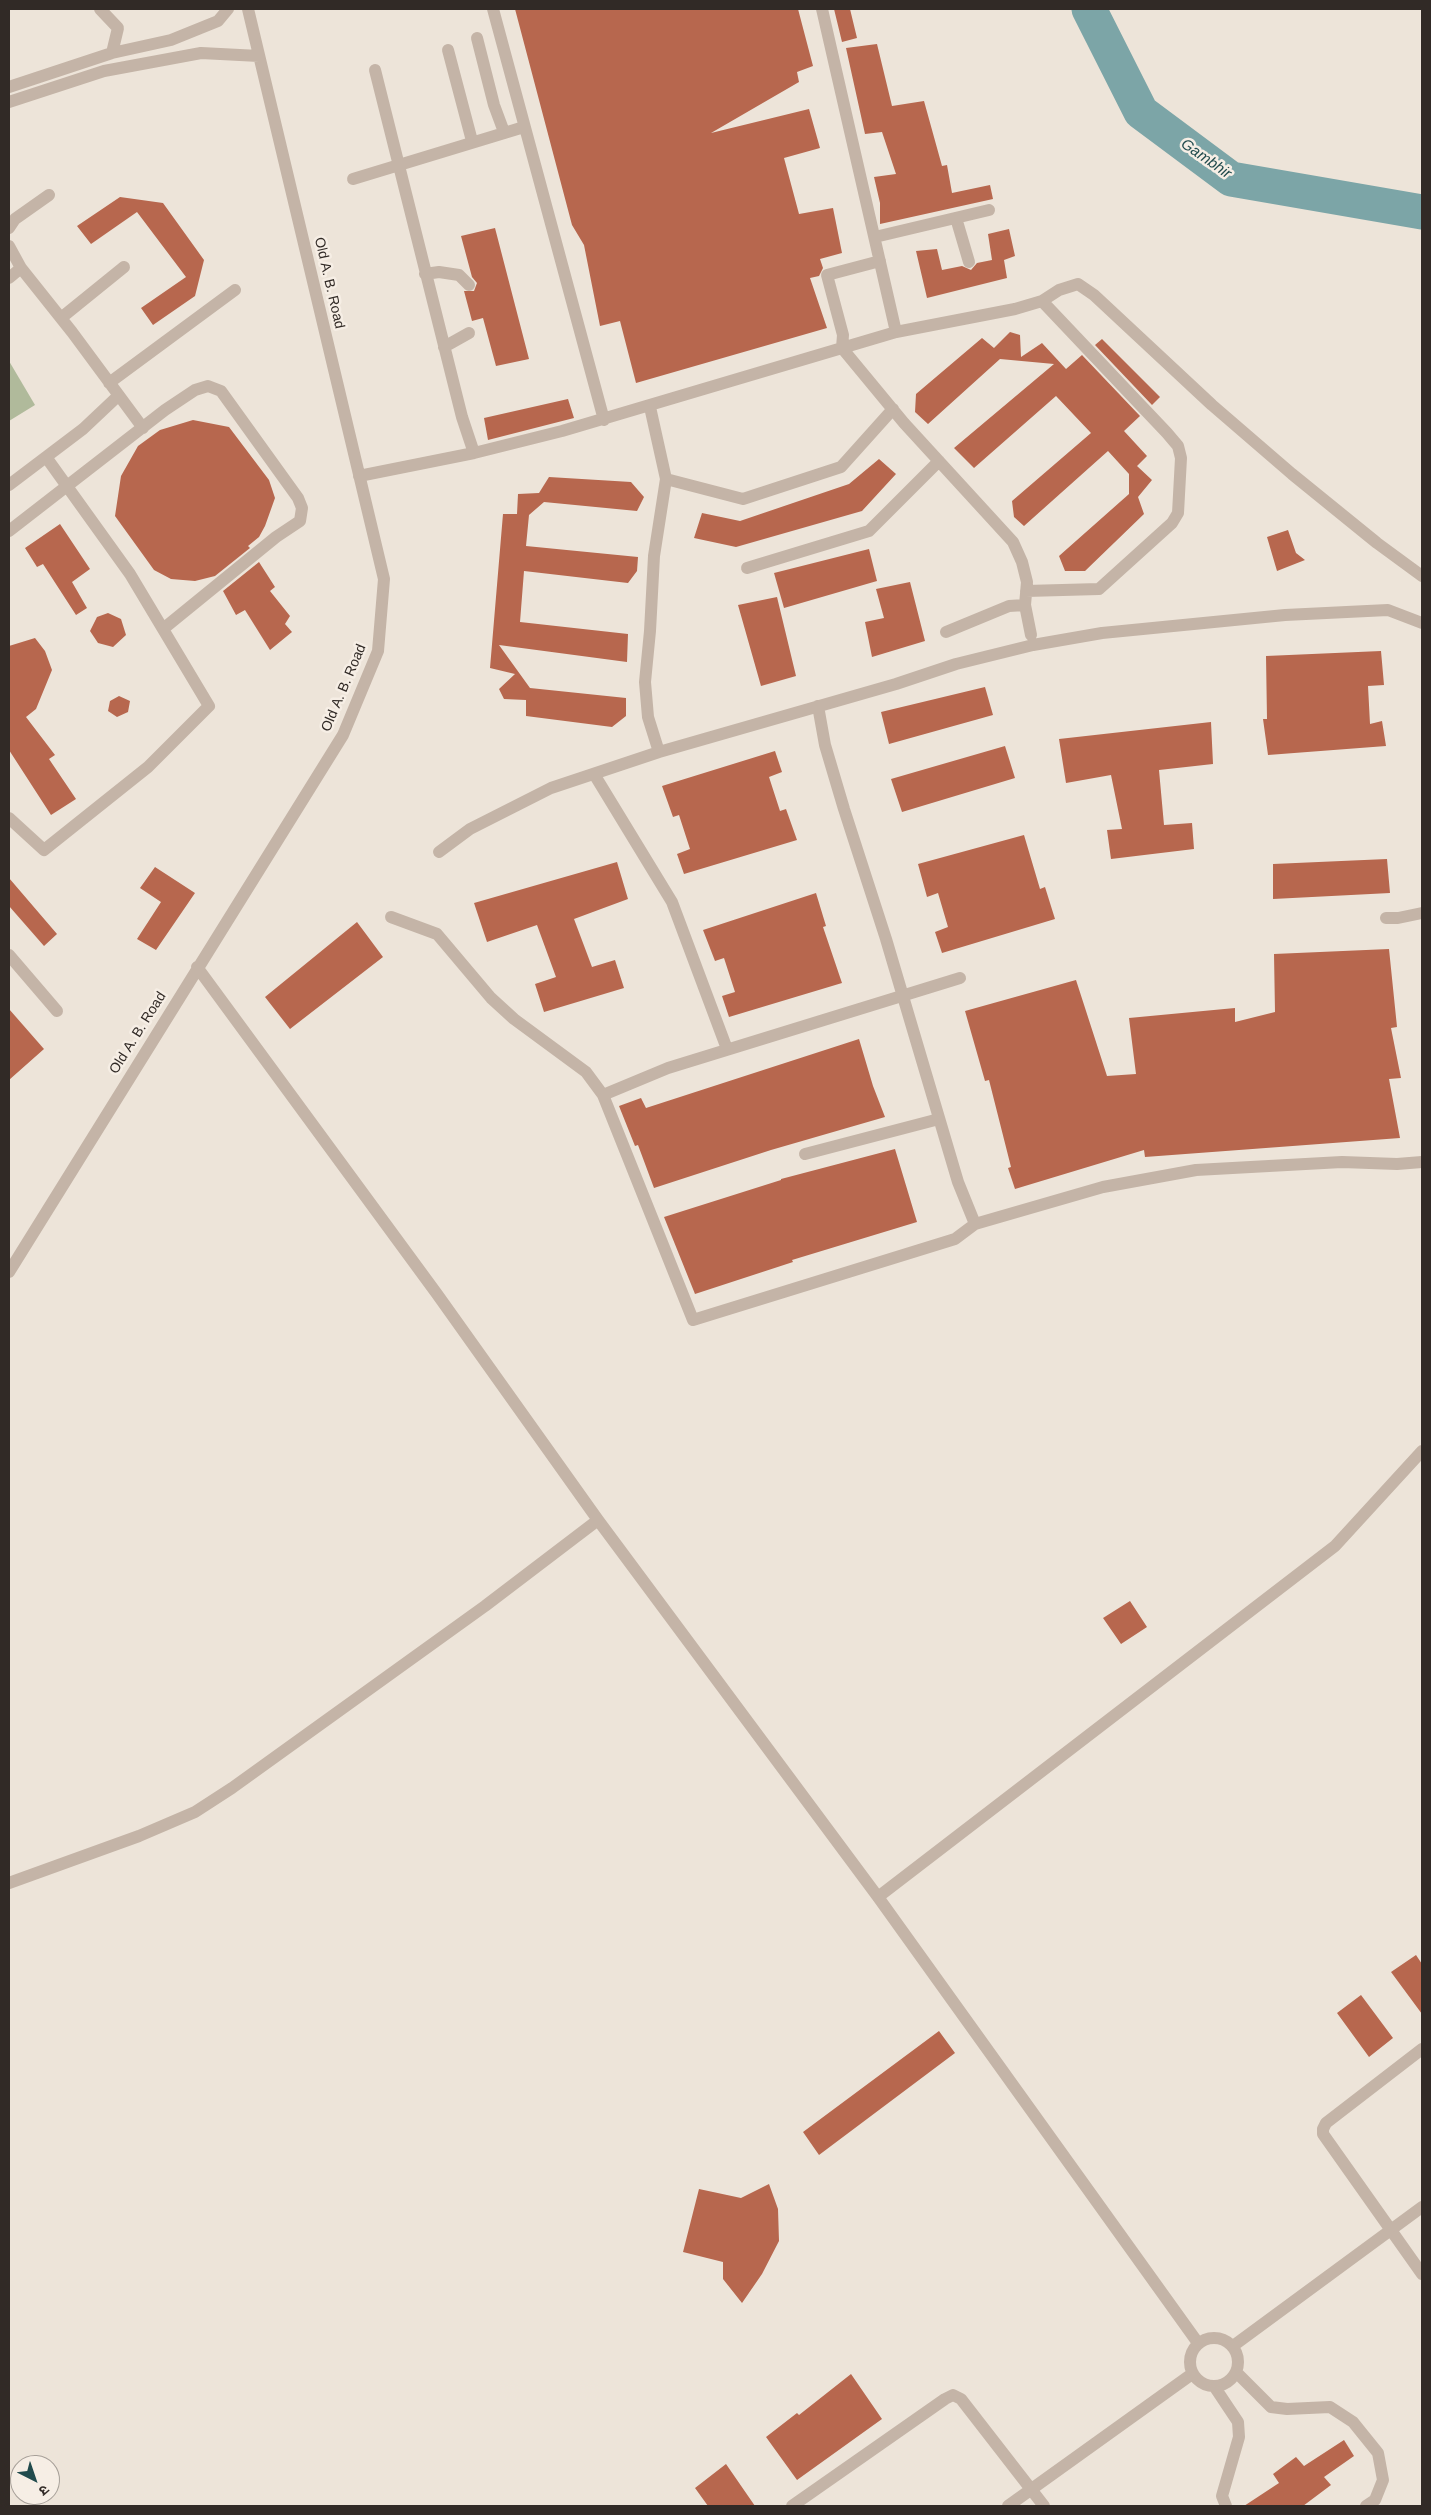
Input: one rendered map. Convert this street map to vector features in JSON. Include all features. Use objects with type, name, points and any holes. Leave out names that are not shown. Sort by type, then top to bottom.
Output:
[{"type":"street","points":[[100,9],[118,28],[112,53]]},
{"type":"street","points":[[9,87],[112,53],[171,40],[218,21],[228,9]]},
{"type":"street","name":"Old A. B. Road","points":[[9,1272],[343,735],[378,651],[384,579],[248,9]]},
{"type":"street","points":[[493,9],[604,420]]},
{"type":"street","points":[[822,9],[896,332]]},
{"type":"street","points":[[476,38],[494,105],[504,132]]},
{"type":"street","points":[[448,50],[472,142]]},
{"type":"street","points":[[9,102],[104,72],[201,53],[259,56]]},
{"type":"street","points":[[374,70],[444,347],[474,453]]},
{"type":"street","points":[[353,179],[524,127]]},
{"type":"street","points":[[9,228],[15,219],[49,195]]},
{"type":"street","points":[[875,237],[989,210]]},
{"type":"street","points":[[956,218],[969,262]]},
{"type":"street","points":[[9,246],[21,268],[143,428]]},
{"type":"street","points":[[880,261],[828,275],[843,335],[842,348],[893,409],[1013,542],[1022,562],[1027,582],[1025,604],[1030,635]]},
{"type":"street","points":[[61,318],[124,267]]},
{"type":"street","points":[[9,278],[21,268]]},
{"type":"street","points":[[425,274],[439,272],[459,275],[469,285]]},
{"type":"street","points":[[359,476],[474,453],[604,420],[896,332],[1015,309],[1042,301],[1059,290],[1078,284],[1094,296],[1212,405],[1292,474],[1422,576]]},
{"type":"street","points":[[109,383],[235,290]]},
{"type":"street","points":[[1026,591],[1099,589],[1172,523],[1178,513],[1179,495],[1181,458],[1178,446],[1042,301]]},
{"type":"street","points":[[444,347],[469,333]]},
{"type":"street","points":[[9,531],[195,390],[208,386],[221,391],[298,498],[302,508],[300,521],[276,537],[163,629]]},
{"type":"street","points":[[9,485],[83,429],[118,396]]},
{"type":"street","points":[[650,406],[666,479],[654,556],[645,682],[648,717],[659,752]]},
{"type":"street","points":[[666,479],[743,499],[842,467],[893,409]]},
{"type":"street","points":[[9,818],[44,850],[148,767],[209,706],[130,574],[46,458]]},
{"type":"street","points":[[747,568],[869,531],[939,461]]},
{"type":"street","points":[[946,632],[1009,606],[1025,604]]},
{"type":"street","points":[[439,852],[470,829],[551,788],[659,752],[896,684],[956,664],[1033,645],[1102,633],[1285,615],[1388,610],[1422,623]]},
{"type":"street","points":[[818,706],[825,745],[844,809],[958,1182],[975,1224]]},
{"type":"street","points":[[594,774],[672,902],[727,1049]]},
{"type":"street","points":[[1386,918],[1398,918],[1422,913]]},
{"type":"street","points":[[391,917],[437,934],[491,998],[514,1019],[586,1072],[603,1095],[693,1320],[947,1242],[975,1224],[1103,1187],[1196,1170],[1324,1162],[1398,1164],[1422,1162]]},
{"type":"street","points":[[9,955],[57,1011]]},
{"type":"street","points":[[197,967],[437,1294],[598,1520],[878,1898],[1198,2343]]},
{"type":"street","points":[[603,1095],[668,1068],[902,994],[960,978]]},
{"type":"street","points":[[805,1154],[939,1119]]},
{"type":"street","points":[[878,1898],[1335,1546],[1422,1451]]},
{"type":"street","points":[[9,1883],[139,1836],[195,1812],[232,1788],[485,1606],[598,1520]]},
{"type":"street","points":[[1422,2049],[1326,2123],[1323,2129],[1323,2134],[1422,2274]]},
{"type":"street","points":[[1233,2346],[1422,2207]]},
{"type":"street","points":[[1220,2338],[1233,2346],[1238,2359],[1236,2372],[1227,2382],[1214,2386],[1202,2383],[1192,2374],[1190,2358],[1198,2343],[1205,2339],[1220,2338]]},
{"type":"street","points":[[1236,2372],[1271,2407],[1287,2409],[1330,2407],[1354,2422],[1378,2453],[1384,2480],[1375,2500],[1366,2506]]},
{"type":"street","points":[[1008,2506],[1192,2374]]},
{"type":"street","points":[[1214,2386],[1238,2422],[1239,2437],[1222,2496],[1226,2506]]},
{"type":"street","points":[[792,2506],[953,2395],[961,2399],[1044,2506]]},
{"type":"green space","points":[[9,361],[35,405],[9,421]]},
{"type":"building","points":[[515,9],[798,9],[813,66],[797,72],[799,82],[711,133],[809,109],[820,148],[784,158],[799,214],[833,208],[842,253],[820,259],[823,268],[819,276],[810,278],[827,328],[636,383],[620,321],[600,326],[584,245],[572,225]]},
{"type":"building","points":[[834,9],[850,9],[857,38],[842,42]]},
{"type":"building","points":[[877,44],[892,106],[924,101],[942,166],[947,165],[952,193],[990,185],[993,199],[880,224],[880,203],[874,177],[896,174],[882,132],[865,134],[846,48]]},
{"type":"building","points":[[120,197],[163,203],[204,260],[195,296],[153,325],[141,308],[186,277],[137,212],[91,244],[77,226]]},
{"type":"building","points":[[495,228],[529,359],[496,366],[483,318],[472,321],[464,291],[474,291],[477,283],[472,277],[461,236]]},
{"type":"building","points":[[1009,229],[1015,256],[1004,260],[1007,278],[927,298],[916,251],[937,249],[942,270],[962,266],[971,270],[977,263],[992,260],[988,234]]},
{"type":"building","points":[[1010,332],[1020,335],[1021,357],[1042,343],[1066,369],[1082,355],[1140,416],[1124,431],[1147,456],[1137,466],[1152,480],[1138,497],[1144,514],[1085,571],[1065,571],[1059,556],[1129,494],[1129,474],[1108,451],[1024,526],[1014,517],[1012,501],[1091,433],[1056,396],[974,468],[954,448],[1054,364],[1000,359],[928,424],[915,412],[916,394],[982,338],[994,348]]},
{"type":"building","points":[[1102,339],[1160,397],[1152,405],[1095,345]]},
{"type":"building","points":[[568,399],[574,418],[488,440],[484,418]]},
{"type":"building","points":[[193,420],[229,427],[269,480],[275,498],[265,526],[259,537],[248,546],[250,548],[215,576],[195,581],[171,579],[154,570],[115,516],[121,476],[138,446],[160,430]]},
{"type":"building","points":[[879,459],[896,474],[862,511],[736,547],[694,538],[702,513],[740,521],[849,484]]},
{"type":"building","points":[[549,477],[631,482],[644,497],[637,511],[544,502],[529,515],[526,546],[638,557],[637,571],[628,583],[524,571],[520,622],[628,634],[627,662],[499,645],[530,688],[626,698],[626,716],[612,727],[526,716],[526,700],[504,699],[499,689],[515,674],[490,668],[503,514],[517,514],[518,494],[539,493]]},
{"type":"building","points":[[60,524],[90,569],[72,582],[87,608],[76,615],[43,564],[37,567],[25,548]]},
{"type":"building","points":[[1288,530],[1296,553],[1305,560],[1277,571],[1267,537]]},
{"type":"building","points":[[869,549],[877,581],[784,608],[774,573]]},
{"type":"building","points":[[259,562],[275,587],[270,591],[290,616],[285,624],[292,632],[270,650],[245,610],[236,615],[223,591]]},
{"type":"building","points":[[910,582],[925,641],[872,657],[865,622],[884,618],[876,589]]},
{"type":"building","points":[[777,597],[796,676],[761,686],[738,605]]},
{"type":"building","points":[[108,613],[121,619],[126,635],[113,647],[98,643],[90,631],[97,617]]},
{"type":"building","points":[[35,638],[45,651],[52,670],[36,709],[26,717],[55,755],[49,759],[76,799],[51,815],[9,750],[9,646]]},
{"type":"building","points":[[1381,651],[1384,685],[1368,686],[1370,724],[1382,721],[1386,746],[1268,755],[1263,719],[1267,719],[1266,656]]},
{"type":"building","points":[[985,687],[993,715],[889,744],[881,712]]},
{"type":"building","points":[[119,696],[130,701],[128,712],[117,717],[108,711],[110,701]]},
{"type":"building","points":[[1211,722],[1213,764],[1159,770],[1164,825],[1192,823],[1194,849],[1111,859],[1107,830],[1122,829],[1111,775],[1066,783],[1059,739]]},
{"type":"building","points":[[1005,746],[1015,778],[902,812],[891,779]]},
{"type":"building","points":[[775,751],[782,772],[769,777],[780,811],[786,809],[797,840],[684,874],[677,854],[690,849],[679,815],[673,817],[662,786]]},
{"type":"building","points":[[1024,835],[1040,889],[1045,887],[1055,919],[942,953],[935,932],[948,927],[938,893],[927,897],[918,864]]},
{"type":"building","points":[[1387,859],[1390,893],[1273,899],[1273,864]]},
{"type":"building","points":[[617,862],[628,899],[574,919],[592,967],[615,960],[624,988],[544,1012],[535,984],[556,977],[537,925],[487,942],[474,903]]},
{"type":"building","points":[[155,867],[195,893],[156,950],[137,939],[161,902],[140,888]]},
{"type":"building","points":[[9,878],[57,934],[44,946],[9,906]]},
{"type":"building","points":[[816,893],[826,926],[823,927],[842,983],[729,1017],[722,996],[735,992],[724,958],[715,961],[703,930]]},
{"type":"building","points":[[357,922],[383,957],[290,1029],[265,997]]},
{"type":"building","points":[[1389,949],[1397,1027],[1391,1028],[1401,1078],[1389,1079],[1400,1138],[1145,1157],[1144,1150],[1015,1189],[1008,1168],[1011,1167],[989,1080],[985,1081],[965,1011],[1076,980],[1107,1076],[1136,1074],[1129,1018],[1235,1008],[1235,1022],[1275,1012],[1274,954]]},
{"type":"building","points":[[9,1009],[44,1049],[9,1080]]},
{"type":"building","points":[[859,1039],[873,1086],[885,1117],[771,1150],[654,1188],[638,1145],[635,1146],[619,1106],[641,1098],[646,1108]]},
{"type":"building","points":[[895,1149],[917,1222],[792,1260],[793,1262],[695,1294],[664,1217],[781,1179]]},
{"type":"building","points":[[1130,1601],[1147,1627],[1121,1644],[1103,1618]]},
{"type":"building","points":[[1416,1955],[1422,1964],[1422,2014],[1391,1972]]},
{"type":"building","points":[[1361,1995],[1393,2038],[1369,2057],[1337,2013]]},
{"type":"building","points":[[939,2031],[955,2053],[819,2155],[803,2132]]},
{"type":"building","points":[[769,2184],[778,2209],[779,2241],[762,2274],[742,2303],[723,2279],[723,2262],[683,2252],[699,2189],[741,2198]]},
{"type":"building","points":[[851,2374],[882,2419],[797,2480],[766,2437],[797,2413],[799,2415]]},
{"type":"building","points":[[1344,2440],[1354,2456],[1324,2477],[1331,2485],[1303,2506],[1244,2506],[1279,2483],[1273,2474],[1296,2457],[1304,2466]]},
{"type":"building","points":[[726,2464],[755,2506],[708,2506],[695,2488]]},
{"type":"waterway","name":"Gambhir","points":[[1089,9],[1141,112],[1231,179],[1422,212]]}]
